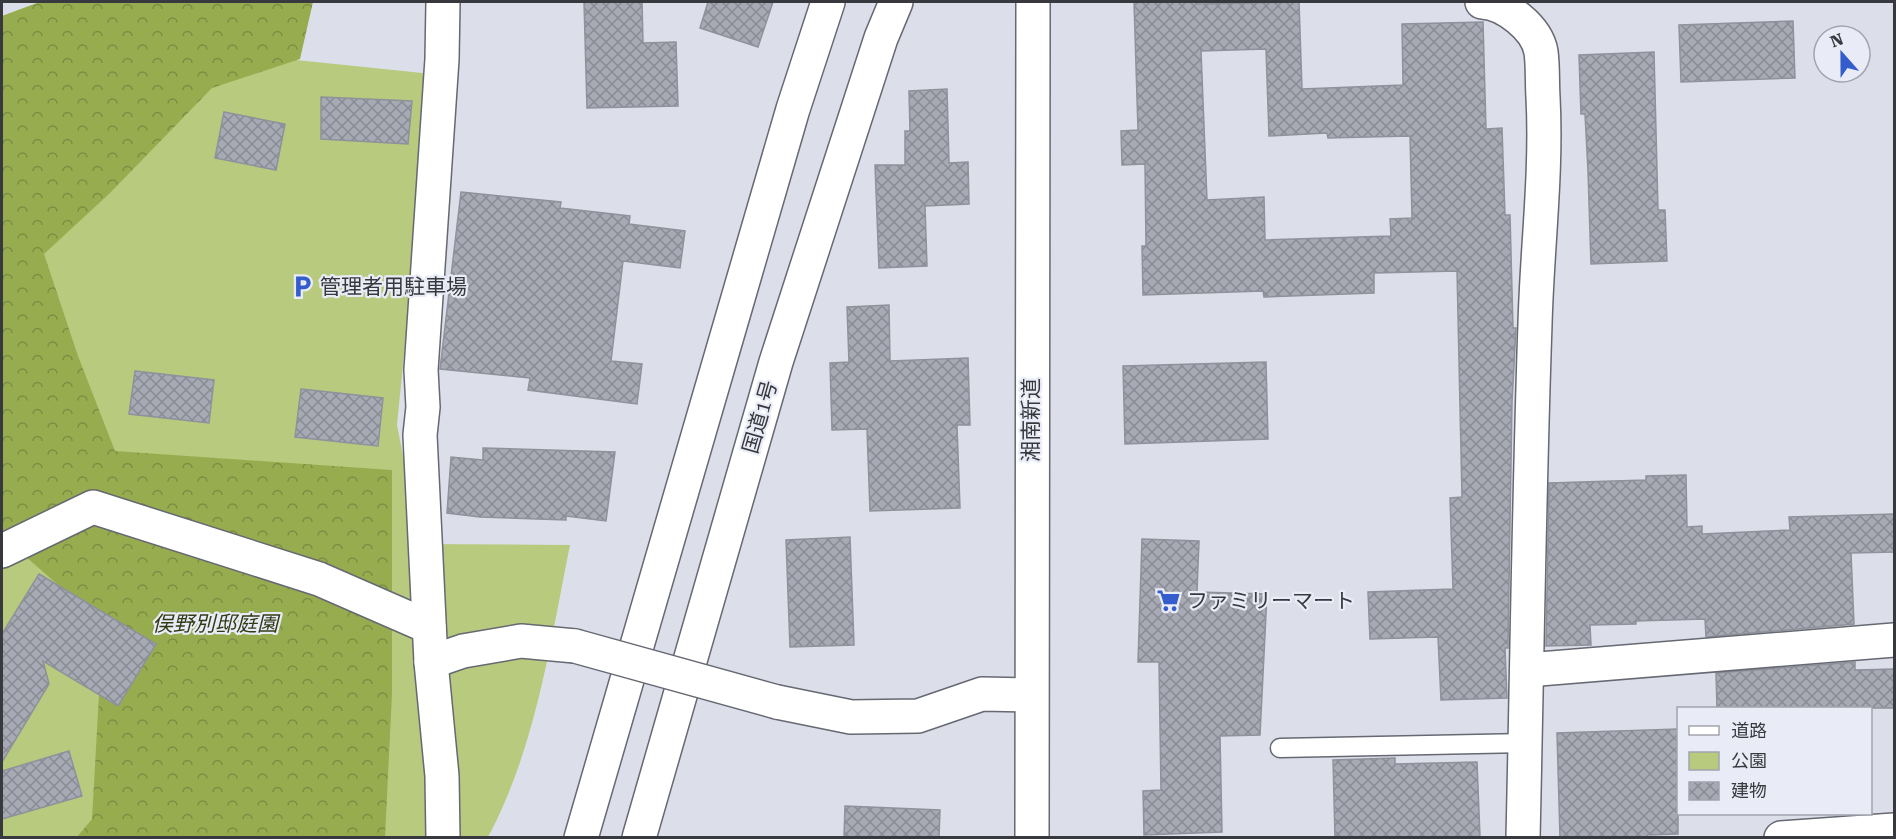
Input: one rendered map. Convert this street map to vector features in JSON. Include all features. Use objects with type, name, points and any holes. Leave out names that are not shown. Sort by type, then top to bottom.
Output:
[{"type":"main road","points":[[443,2],[442,59],[421,370],[423,407],[420,435],[431,662],[442,776],[443,837]]},
{"type":"main road","points":[[581,837],[793,109],[828,2]]},
{"type":"main road","name":"国道1号","points":[[639,837],[776,362],[873,61],[896,2]]},
{"type":"main road","name":"湘南新道","points":[[1032,837],[1030,695],[1033,2]]},
{"type":"main road","points":[[1482,2],[1492,2],[1506,10],[1533,33],[1541,50],[1545,146],[1536,282],[1530,461],[1523,837]]},
{"type":"main road","points":[[2,551],[93,507],[319,579],[429,627]]},
{"type":"main road","points":[[1527,670],[1894,640]]},
{"type":"main road","points":[[431,662],[463,651],[521,642],[575,646],[794,708],[851,717],[918,716],[982,694],[1030,695]]},
{"type":"main road","points":[[1781,837],[1894,830]]},
{"type":"lane","points":[[1280,748],[1526,743]]},
{"type":"green space","name":"俣野別邸庭園","points":[[40,2],[277,58],[432,74],[397,425],[411,496],[412,544],[570,545],[548,657],[530,731],[504,803],[488,837],[2,838],[2,16]]},
{"type":"green space","points":[[40,2],[313,2],[300,59],[212,88],[110,193],[44,254],[78,356],[115,451],[392,470],[392,694],[385,837],[77,837],[92,819],[103,624],[2,536],[2,16]]},
{"type":"building","points":[[584,2],[642,2],[643,43],[676,42],[678,106],[587,108]]},
{"type":"building","points":[[708,2],[773,2],[758,47],[700,28]]},
{"type":"building","points":[[1134,2],[1198,2],[1198,4],[1299,2],[1302,89],[1403,85],[1402,24],[1483,22],[1486,129],[1502,128],[1505,215],[1510,215],[1513,328],[1516,328],[1512,402],[1508,648],[1505,648],[1507,698],[1441,700],[1438,637],[1370,639],[1368,592],[1453,589],[1450,498],[1462,497],[1457,271],[1374,273],[1374,293],[1264,297],[1263,291],[1143,295],[1142,246],[1146,246],[1145,164],[1122,165],[1121,131],[1138,130]],"holes":[[[1266,49],[1269,136],[1327,133],[1328,138],[1410,136],[1412,218],[1390,219],[1391,236],[1265,240],[1264,197],[1207,200],[1201,51]]]},
{"type":"building","points":[[1793,21],[1795,78],[1681,82],[1679,25]]},
{"type":"building","points":[[1654,52],[1658,210],[1665,210],[1667,261],[1591,264],[1585,114],[1581,114],[1579,55]]},
{"type":"building","points":[[947,89],[949,163],[968,162],[969,204],[925,206],[927,266],[879,268],[875,165],[905,165],[905,131],[910,131],[909,91]]},
{"type":"building","points":[[321,97],[412,101],[408,144],[321,139]]},
{"type":"building","points":[[224,112],[285,124],[276,170],[215,158]]},
{"type":"building","points":[[461,192],[561,202],[560,208],[630,216],[629,224],[685,231],[680,268],[623,261],[611,361],[642,364],[637,404],[528,390],[530,378],[440,369]]},
{"type":"building","points":[[889,305],[890,361],[968,358],[970,425],[957,425],[960,508],[870,511],[867,429],[832,430],[830,363],[849,362],[847,307]]},
{"type":"building","points":[[1266,362],[1268,439],[1125,444],[1123,366]]},
{"type":"building","points":[[135,371],[214,380],[209,423],[129,414]]},
{"type":"building","points":[[301,389],[383,398],[378,446],[295,437]]},
{"type":"building","points":[[483,448],[615,452],[606,521],[566,516],[566,520],[480,517],[447,513],[451,457],[483,460]]},
{"type":"building","points":[[1686,475],[1687,527],[1702,526],[1702,534],[1790,530],[1789,517],[1894,514],[1894,552],[1851,553],[1854,624],[1706,637],[1705,619],[1636,621],[1636,624],[1590,625],[1591,645],[1546,646],[1549,483],[1646,480],[1646,476]]},
{"type":"building","points":[[850,537],[854,645],[790,647],[786,540]]},
{"type":"building","points":[[1142,539],[1199,541],[1197,592],[1267,594],[1260,735],[1220,736],[1222,832],[1144,835],[1143,791],[1161,790],[1159,662],[1138,662]]},
{"type":"building","points":[[39,574],[156,644],[118,706],[43,661],[49,684],[2,762],[2,634]]},
{"type":"building","points":[[1855,662],[1855,670],[1894,669],[1894,708],[1717,707],[1716,673]]},
{"type":"building","points":[[1677,729],[1678,834],[1647,835],[1647,837],[1560,837],[1557,733]]},
{"type":"building","points":[[69,751],[82,796],[2,819],[2,771]]},
{"type":"building","points":[[1395,758],[1395,764],[1477,762],[1480,837],[1335,837],[1333,760]]},
{"type":"building","points":[[845,806],[940,810],[939,837],[844,837]]},
{"type":"place","name":"管理者用駐車場","points":[[302,287]]},
{"type":"place","name":"ファミリーマート","points":[[1169,601]]}]
